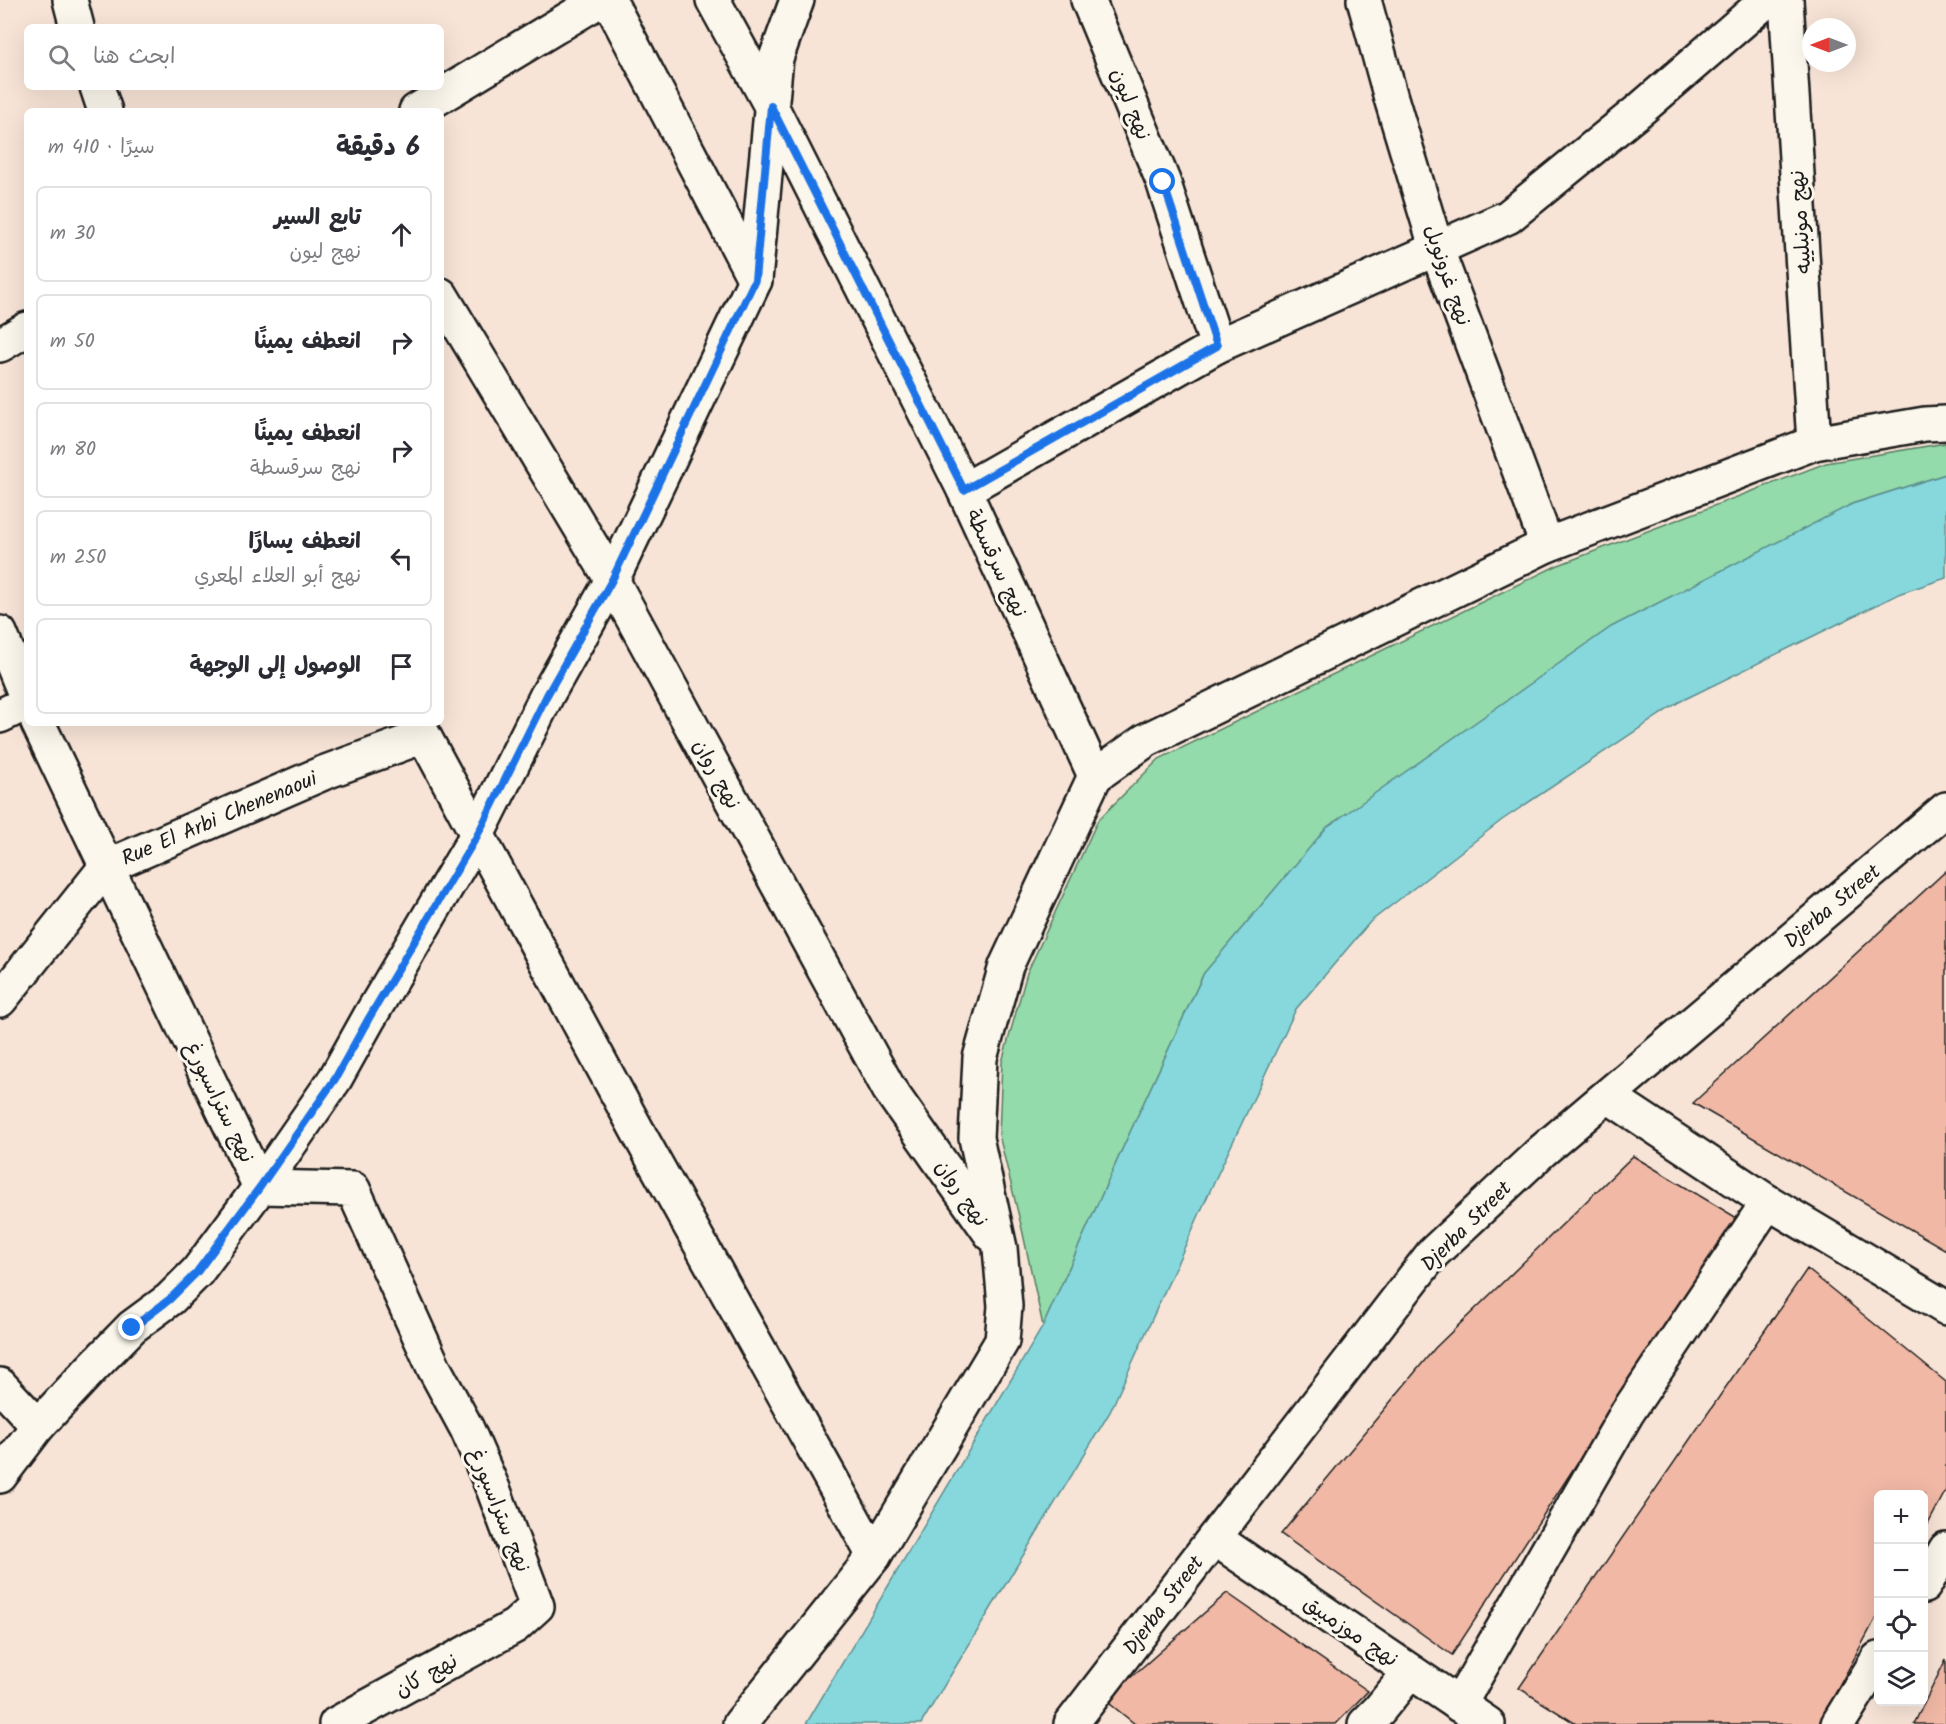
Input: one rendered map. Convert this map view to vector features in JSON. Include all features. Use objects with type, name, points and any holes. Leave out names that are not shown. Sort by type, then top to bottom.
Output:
[{"type":"street","points":[[70,0],[76,24]]},
{"type":"street","points":[[421,108],[600,0]]},
{"type":"street","points":[[609,0],[755,280]]},
{"type":"street","name":"نهج سرقسطة","points":[[713,0],[771,106],[964,490],[1095,776]]},
{"type":"street","points":[[0,1476],[38,1426],[132,1328],[170,1299],[197,1272],[260,1187],[335,1079],[477,836],[547,695],[612,580],[755,280],[777,58],[796,0]]},
{"type":"street","name":"نهج ليون","points":[[1088,0],[1163,182],[1217,346]]},
{"type":"street","name":"نهج غرونوبل","points":[[1364,0],[1437,250],[1547,545]]},
{"type":"street","points":[[964,490],[1217,346],[1508,217],[1641,108],[1767,0]]},
{"type":"street","name":"نهج مونبلييه","points":[[1785,0],[1814,443]]},
{"type":"street","points":[[98,90],[104,108]]},
{"type":"street","name":"نهج روان","points":[[444,300],[612,580],[889,1089],[1000,1248]]},
{"type":"street","points":[[0,345],[24,331]]},
{"type":"street","points":[[740,1724],[874,1556],[1002,1341],[1005,1306],[1000,1248],[976,1138],[980,1058],[1006,966],[1095,776],[1146,740],[1547,545],[1814,443],[1925,424],[1946,423]]},
{"type":"street","points":[[0,633],[24,693]]},
{"type":"street","points":[[0,716],[24,703]]},
{"type":"street","name":"نهج ستراسبورغ","points":[[39,726],[260,1187],[353,1189],[434,1368],[467,1429],[494,1491],[537,1606],[515,1626]]},
{"type":"street","points":[[420,729],[656,1164],[874,1556]]},
{"type":"street","name":"Rue El Arbi Chenenaoui","points":[[0,1000],[106,867],[420,729]]},
{"type":"street","name":"Djerba Street","points":[[1082,1720],[1214,1538],[1432,1254],[1542,1151],[1946,809]]},
{"type":"street","points":[[1608,1096],[1768,1202],[1946,1308]]},
{"type":"street","points":[[1459,1705],[1627,1413],[1768,1202]]},
{"type":"street","points":[[0,1385],[38,1426]]},
{"type":"street","name":"نهج موزمبيق","points":[[1214,1538],[1488,1724]]},
{"type":"street","points":[[1928,1578],[1946,1550]]},
{"type":"street","name":"نهج كان","points":[[336,1724],[515,1626]]},
{"type":"street","points":[[1838,1724],[1874,1666]]},
{"type":"street","points":[[1365,1724],[1410,1672]]},
{"type":"green space","points":[[1946,443],[1946,474],[1852,504],[1204,973],[1043,1326],[999,1135],[1002,1062],[1027,973],[1098,820],[1159,759],[1556,566],[1826,463]]},
{"type":"water","points":[[1946,474],[1946,578],[1901,593],[1679,702],[1502,820],[1370,922],[1296,1009],[1214,1182],[1110,1412],[921,1724],[806,1724],[1043,1326],[1204,973],[1327,827],[1611,627],[1852,504]]},
{"type":"building","points":[[1946,871],[1946,1250],[1693,1103]]},
{"type":"building","points":[[1633,1156],[1737,1218],[1452,1655],[1281,1534],[1435,1348]]},
{"type":"building","points":[[1807,1269],[1946,1382],[1946,1490],[1928,1524],[1928,1490],[1874,1490],[1874,1621],[1819,1724],[1576,1724],[1519,1688]]},
{"type":"building","points":[[1227,1593],[1368,1691],[1336,1724],[1135,1724],[1105,1700]]},
{"type":"building","points":[[1946,1659],[1946,1724],[1914,1724],[1923,1706],[1928,1706],[1928,1696]]},
{"type":"route","points":[[132,1328],[170,1299],[197,1272],[260,1187],[335,1079],[477,836],[547,695],[612,580],[755,280],[771,106],[964,490],[1217,346],[1163,182]]}]
